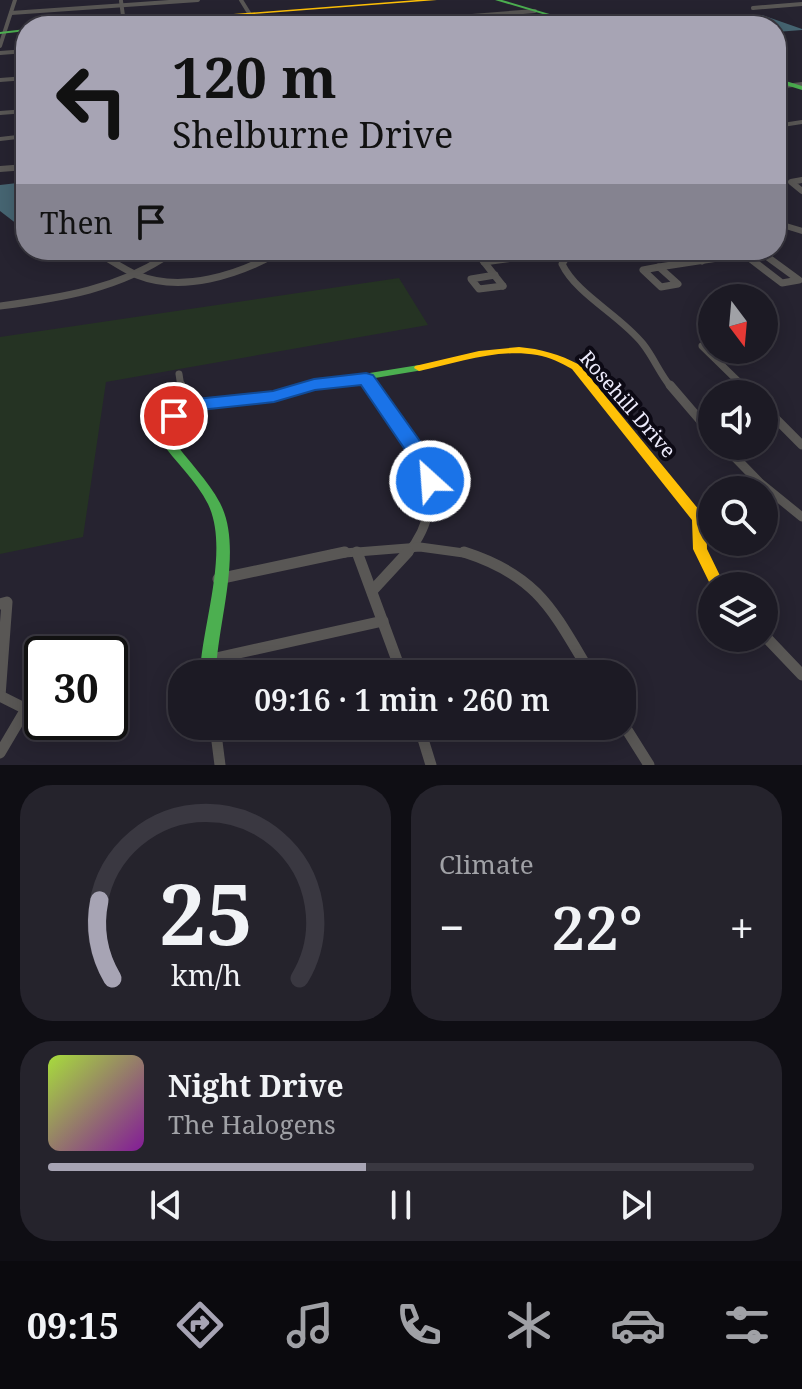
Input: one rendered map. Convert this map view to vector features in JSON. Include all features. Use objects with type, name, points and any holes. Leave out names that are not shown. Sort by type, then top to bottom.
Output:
[{"type":"street","points":[[11,13],[198,0]]},
{"type":"street","points":[[241,0],[249,14]]},
{"type":"street","points":[[221,16],[435,0]]},
{"type":"street","points":[[497,0],[553,16]]},
{"type":"street","points":[[782,0],[802,5]]},
{"type":"street","points":[[0,46],[14,3]]},
{"type":"street","points":[[0,7],[14,3]]},
{"type":"street","points":[[753,8],[795,4]]},
{"type":"street","points":[[471,16],[535,11]]},
{"type":"street","points":[[0,20],[8,19]]},
{"type":"street","points":[[802,180],[791,182],[802,191]]},
{"type":"street","points":[[112,260],[136,274],[164,281],[206,278],[261,260]]},
{"type":"street","points":[[0,306],[81,293],[136,274],[159,260]]},
{"type":"street","points":[[484,262],[499,260]]},
{"type":"street","points":[[563,260],[562,268],[568,278],[618,316],[643,344],[661,375],[698,418]]},
{"type":"street","points":[[659,267],[678,284],[661,287],[643,270],[659,267],[708,260]]},
{"type":"street","points":[[752,260],[782,283],[799,280],[772,260]]},
{"type":"street","points":[[484,262],[495,275],[503,286],[479,289],[471,279],[495,275]]},
{"type":"street","name":"Rosehill Drive","points":[[366,379],[510,349],[556,354],[576,367],[678,489],[699,519],[700,549],[711,572]]},
{"type":"street","points":[[721,364],[737,380]]},
{"type":"street","points":[[179,374],[179,413]]},
{"type":"street","points":[[372,591],[412,548],[430,510],[428,474],[420,456],[366,379],[314,385],[274,396],[196,405],[179,413],[166,427],[165,438],[213,504],[221,522],[223,542],[206,660],[383,621]]},
{"type":"street","points":[[778,421],[802,445]]},
{"type":"street","points":[[738,460],[802,517]]},
{"type":"street","points":[[217,580],[357,552],[441,547],[471,552],[515,573],[544,601],[582,660]]},
{"type":"street","points":[[357,552],[397,660]]},
{"type":"street","points":[[0,604],[7,602],[0,696],[24,708]]},
{"type":"street","points":[[778,650],[802,675]]},
{"type":"street","points":[[0,753],[24,712]]},
{"type":"street","points":[[217,740],[220,765]]},
{"type":"street","points":[[423,740],[431,765]]},
{"type":"street","points":[[633,740],[649,765]]},
{"type":"green space","points":[[399,278],[428,325],[106,382],[83,537],[0,554],[0,337]]},
{"type":"water","points":[[786,23],[802,29],[786,31]]},
{"type":"water","points":[[16,183],[16,223],[0,211],[0,185]]},
{"type":"traffic: fast","points":[[497,0],[553,16]]},
{"type":"traffic: fast","points":[[0,33],[16,31]]},
{"type":"traffic: fast","points":[[786,83],[802,88]]},
{"type":"traffic: fast","points":[[209,660],[222,572],[223,533],[219,515],[209,495],[166,440],[165,429],[169,421],[177,413],[196,405],[274,396],[314,385],[419,368]]},
{"type":"traffic: slow","points":[[217,16],[435,0]]},
{"type":"traffic: slow","points":[[419,368],[479,354],[519,350],[557,357],[576,367],[699,519],[700,549],[711,572]]},
{"type":"route","points":[[174,416],[196,405],[274,396],[314,385],[366,379],[420,456],[430,481]]}]
